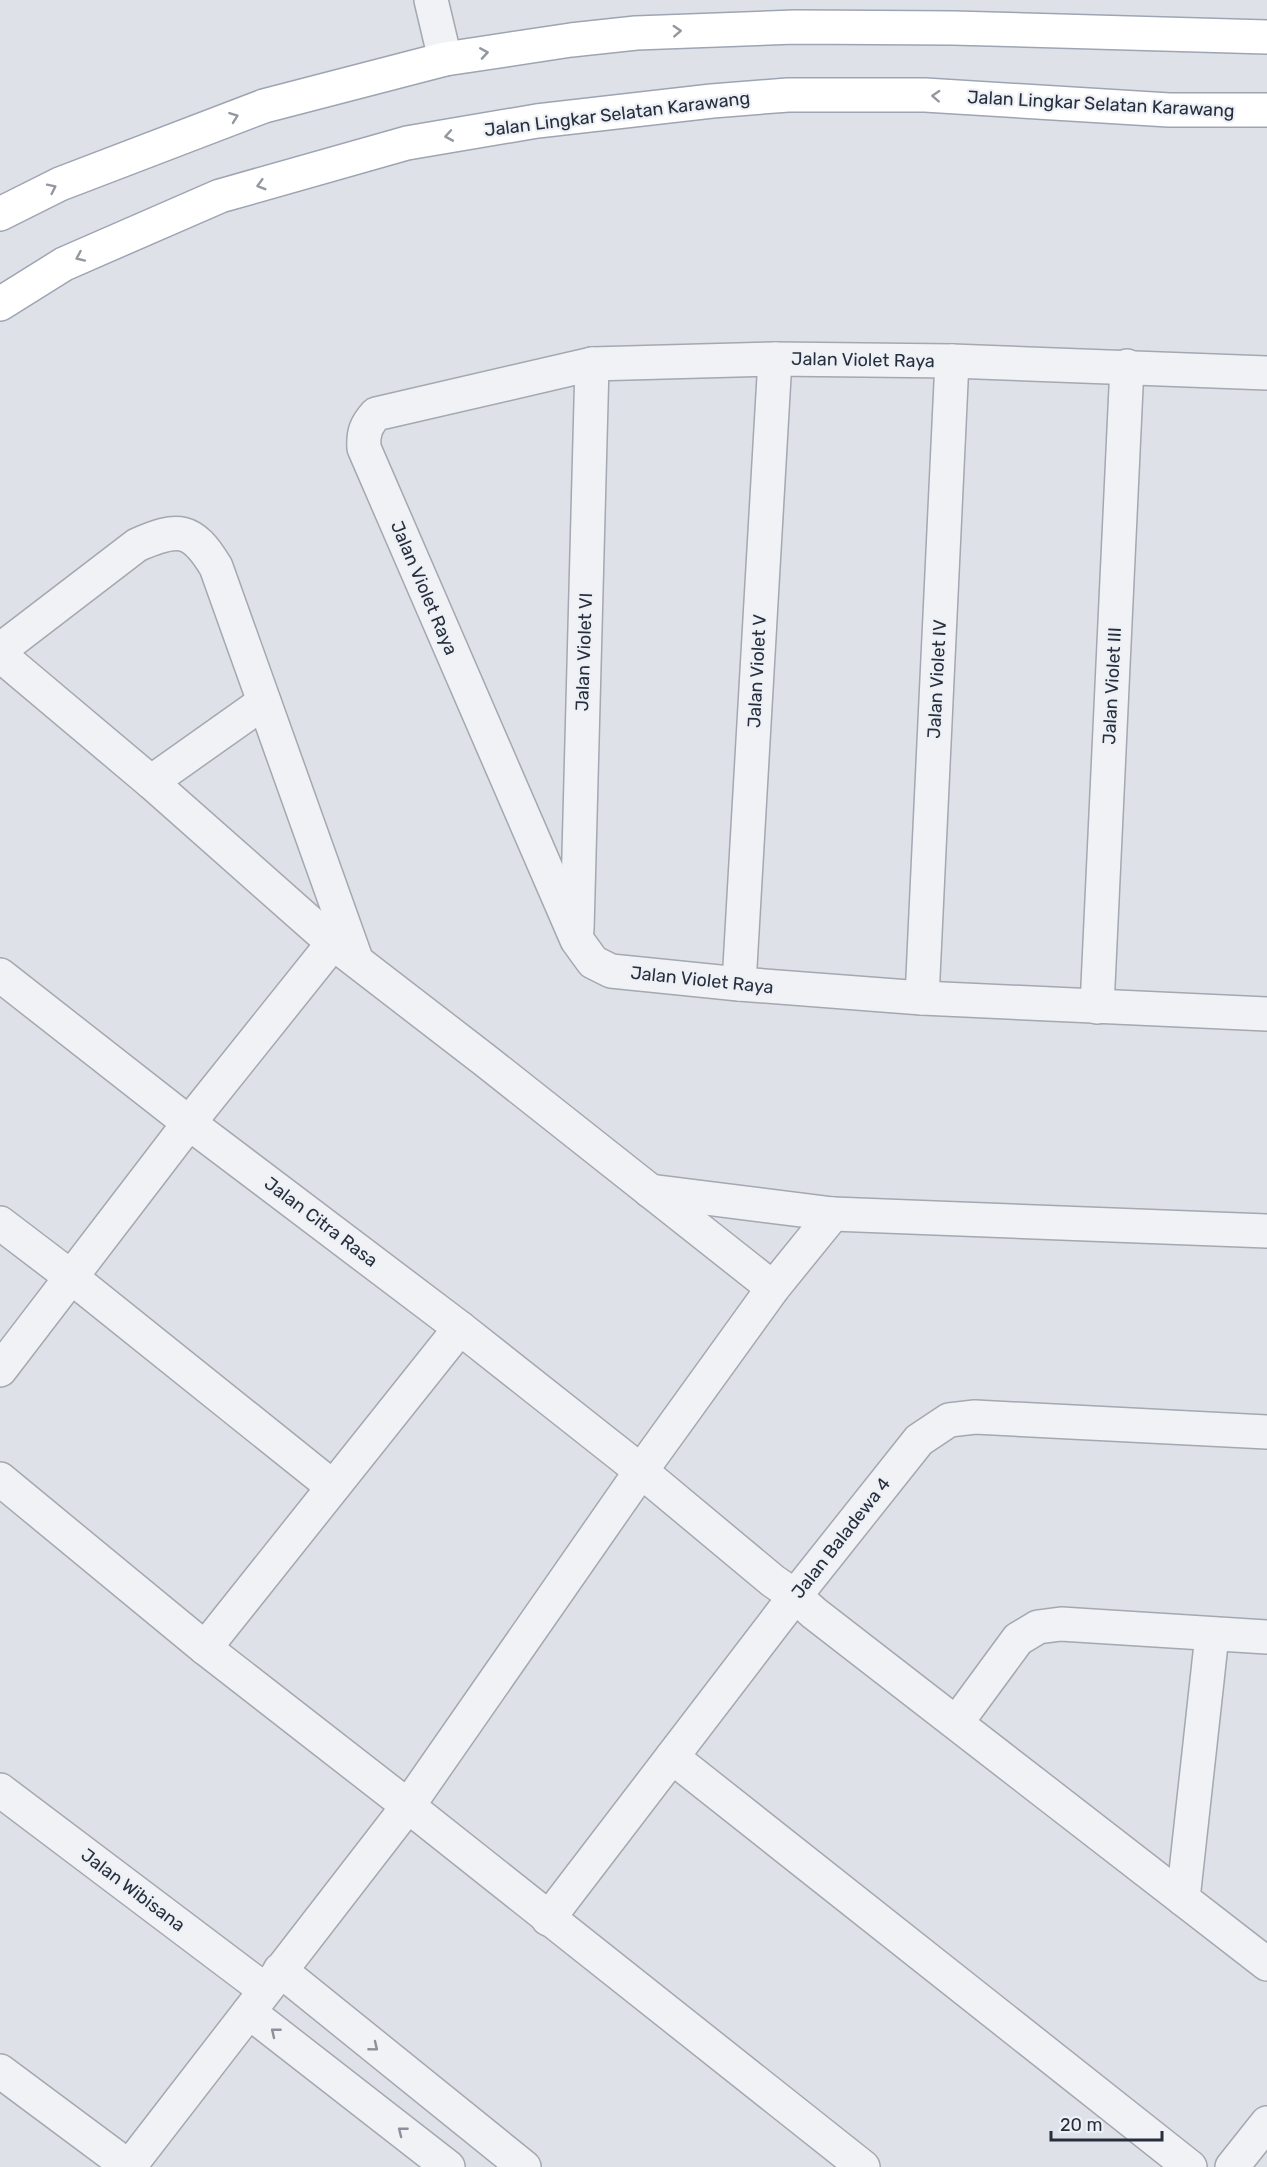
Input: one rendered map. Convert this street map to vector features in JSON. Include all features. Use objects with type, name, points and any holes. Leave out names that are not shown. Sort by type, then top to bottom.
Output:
[{"type":"main road","points":[[0,214],[60,184],[264,106],[445,59],[571,40],[636,33],[712,29],[953,28],[1267,37]]},
{"type":"main road","name":"Jalan Lingkar Selatan Karawang","points":[[0,304],[64,264],[220,196],[407,143],[537,121],[712,101],[788,95],[926,95],[1169,110],[1267,110]]},
{"type":"street","points":[[431,0],[445,59]]},
{"type":"street","name":"Jalan Violet Raya","points":[[1267,373],[952,361],[775,359],[592,364],[376,414],[367,423],[363,435],[364,448],[577,940],[593,962],[611,970],[739,984],[922,998],[1267,1014]]},
{"type":"street","name":"Jalan Violet V","points":[[739,984],[775,359]]},
{"type":"street","name":"Jalan Violet IV","points":[[922,998],[952,361]]},
{"type":"street","name":"Jalan Violet VI","points":[[577,940],[592,364]]},
{"type":"street","name":"Jalan Violet III","points":[[1097,1007],[1127,366]]},
{"type":"street","points":[[0,650],[137,545],[161,535],[174,534],[189,536],[198,541],[216,567],[264,702],[345,951]]},
{"type":"street","points":[[0,654],[345,951],[773,1288]]},
{"type":"street","points":[[151,782],[264,702]]},
{"type":"street","points":[[0,1370],[189,1123],[345,951]]},
{"type":"street","name":"Jalan Citra Rasa","points":[[0,975],[189,1123],[460,1328],[641,1471],[772,1581],[795,1596],[1267,1964]]},
{"type":"street","points":[[649,1191],[833,1214],[1267,1231]]},
{"type":"street","points":[[0,2071],[129,2167],[408,1806],[641,1471],[773,1288],[833,1214]]},
{"type":"street","points":[[0,1224],[71,1277],[333,1487]]},
{"type":"street","points":[[205,1648],[460,1328]]},
{"type":"street","name":"Jalan Baladewa 4","points":[[548,1919],[795,1596],[919,1440],[949,1420],[975,1417],[1267,1432]]},
{"type":"street","points":[[0,1479],[205,1648],[863,2167]]},
{"type":"street","points":[[957,1722],[1018,1639],[1038,1627],[1060,1624],[1267,1637]]},
{"type":"street","points":[[1183,1899],[1212,1635]]},
{"type":"street","points":[[672,1757],[1190,2167]]},
{"type":"street","name":"Jalan Wibisana","points":[[0,1790],[265,1991]]},
{"type":"street","points":[[265,1991],[329,2010],[524,2167]]},
{"type":"street","points":[[265,1991],[300,2053],[448,2167]]},
{"type":"street","points":[[1232,2167],[1267,2123]]}]
